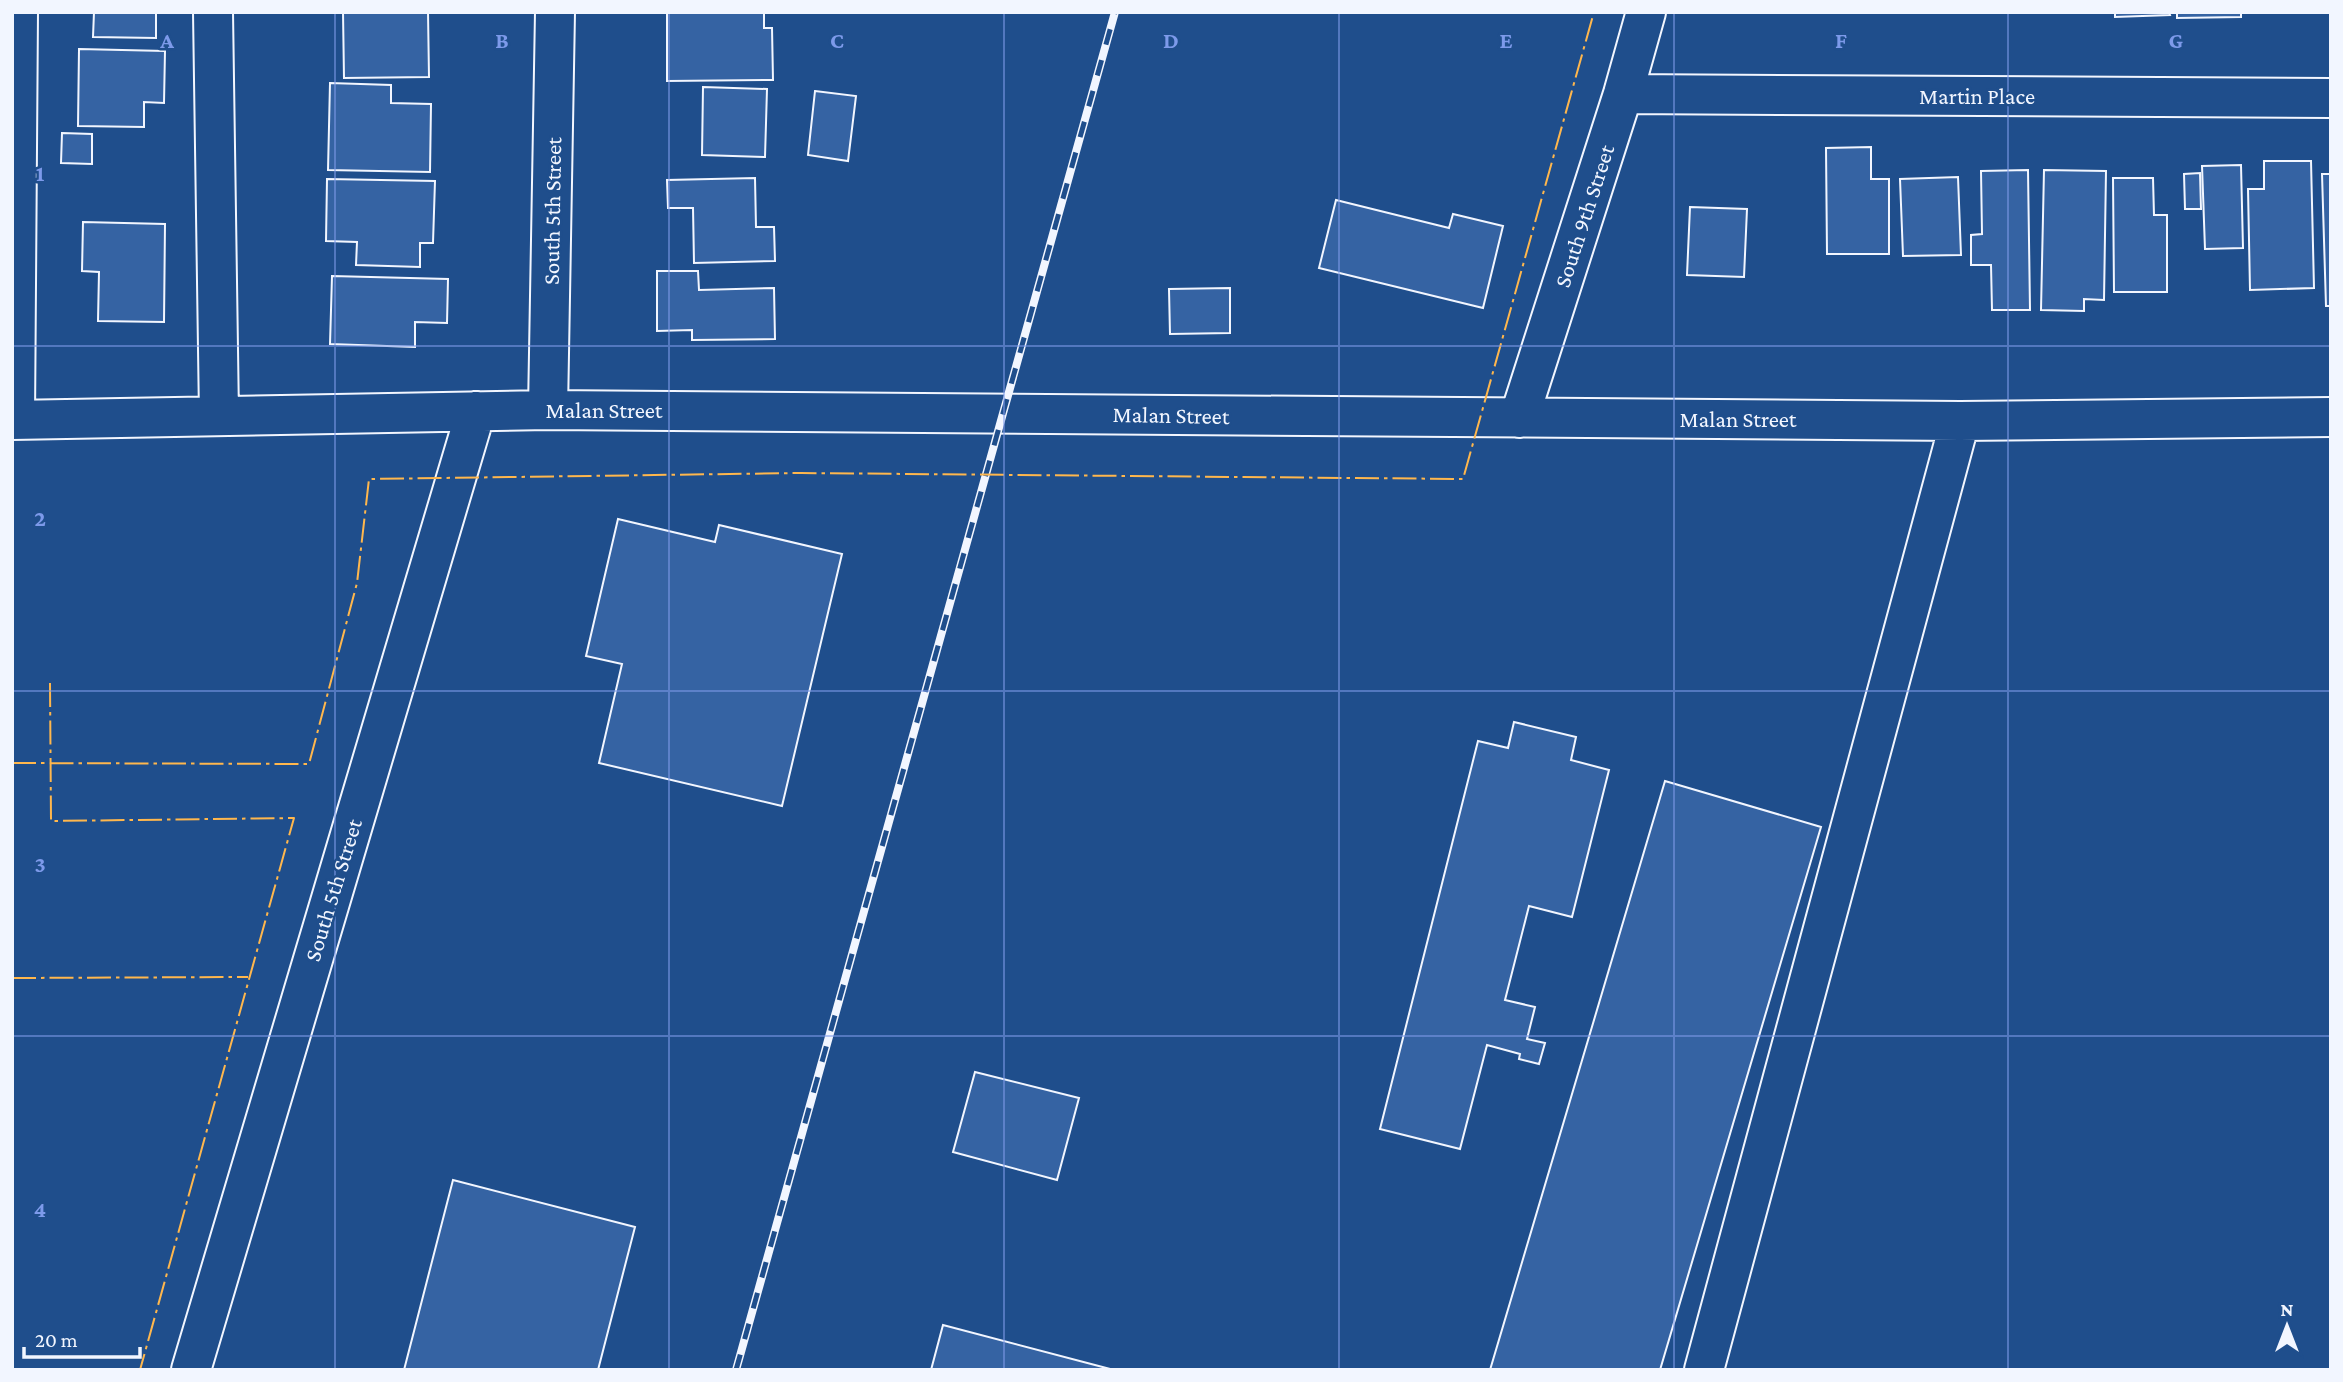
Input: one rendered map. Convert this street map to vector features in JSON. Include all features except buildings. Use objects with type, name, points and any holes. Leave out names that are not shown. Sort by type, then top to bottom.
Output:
[{"type":"street","points":[[14,420],[19,12]]},
{"type":"street","points":[[213,12],[219,416]]},
{"type":"street","name":"South 5th Street","points":[[548,410],[555,12]]},
{"type":"street","name":"South 9th Street","points":[[1519,418],[1623,94],[1646,12]]},
{"type":"street","name":"Martin Place","points":[[1623,94],[2331,98]]},
{"type":"street","name":"Malan Street","points":[[14,420],[548,410],[1960,421],[2331,417]]},
{"type":"street","name":"South 5th Street","points":[[191,1370],[476,411]]},
{"type":"street","points":[[1704,1370],[1960,421]]},
{"type":"railway","points":[[736,1370],[1115,12]]},
{"type":"power","points":[[12,763],[309,764],[357,583],[369,479],[801,473],[1463,479],[1594,12]]},
{"type":"power","points":[[50,683],[51,821],[294,818],[140,1370]]},
{"type":"power","points":[[12,978],[248,977]]}]
